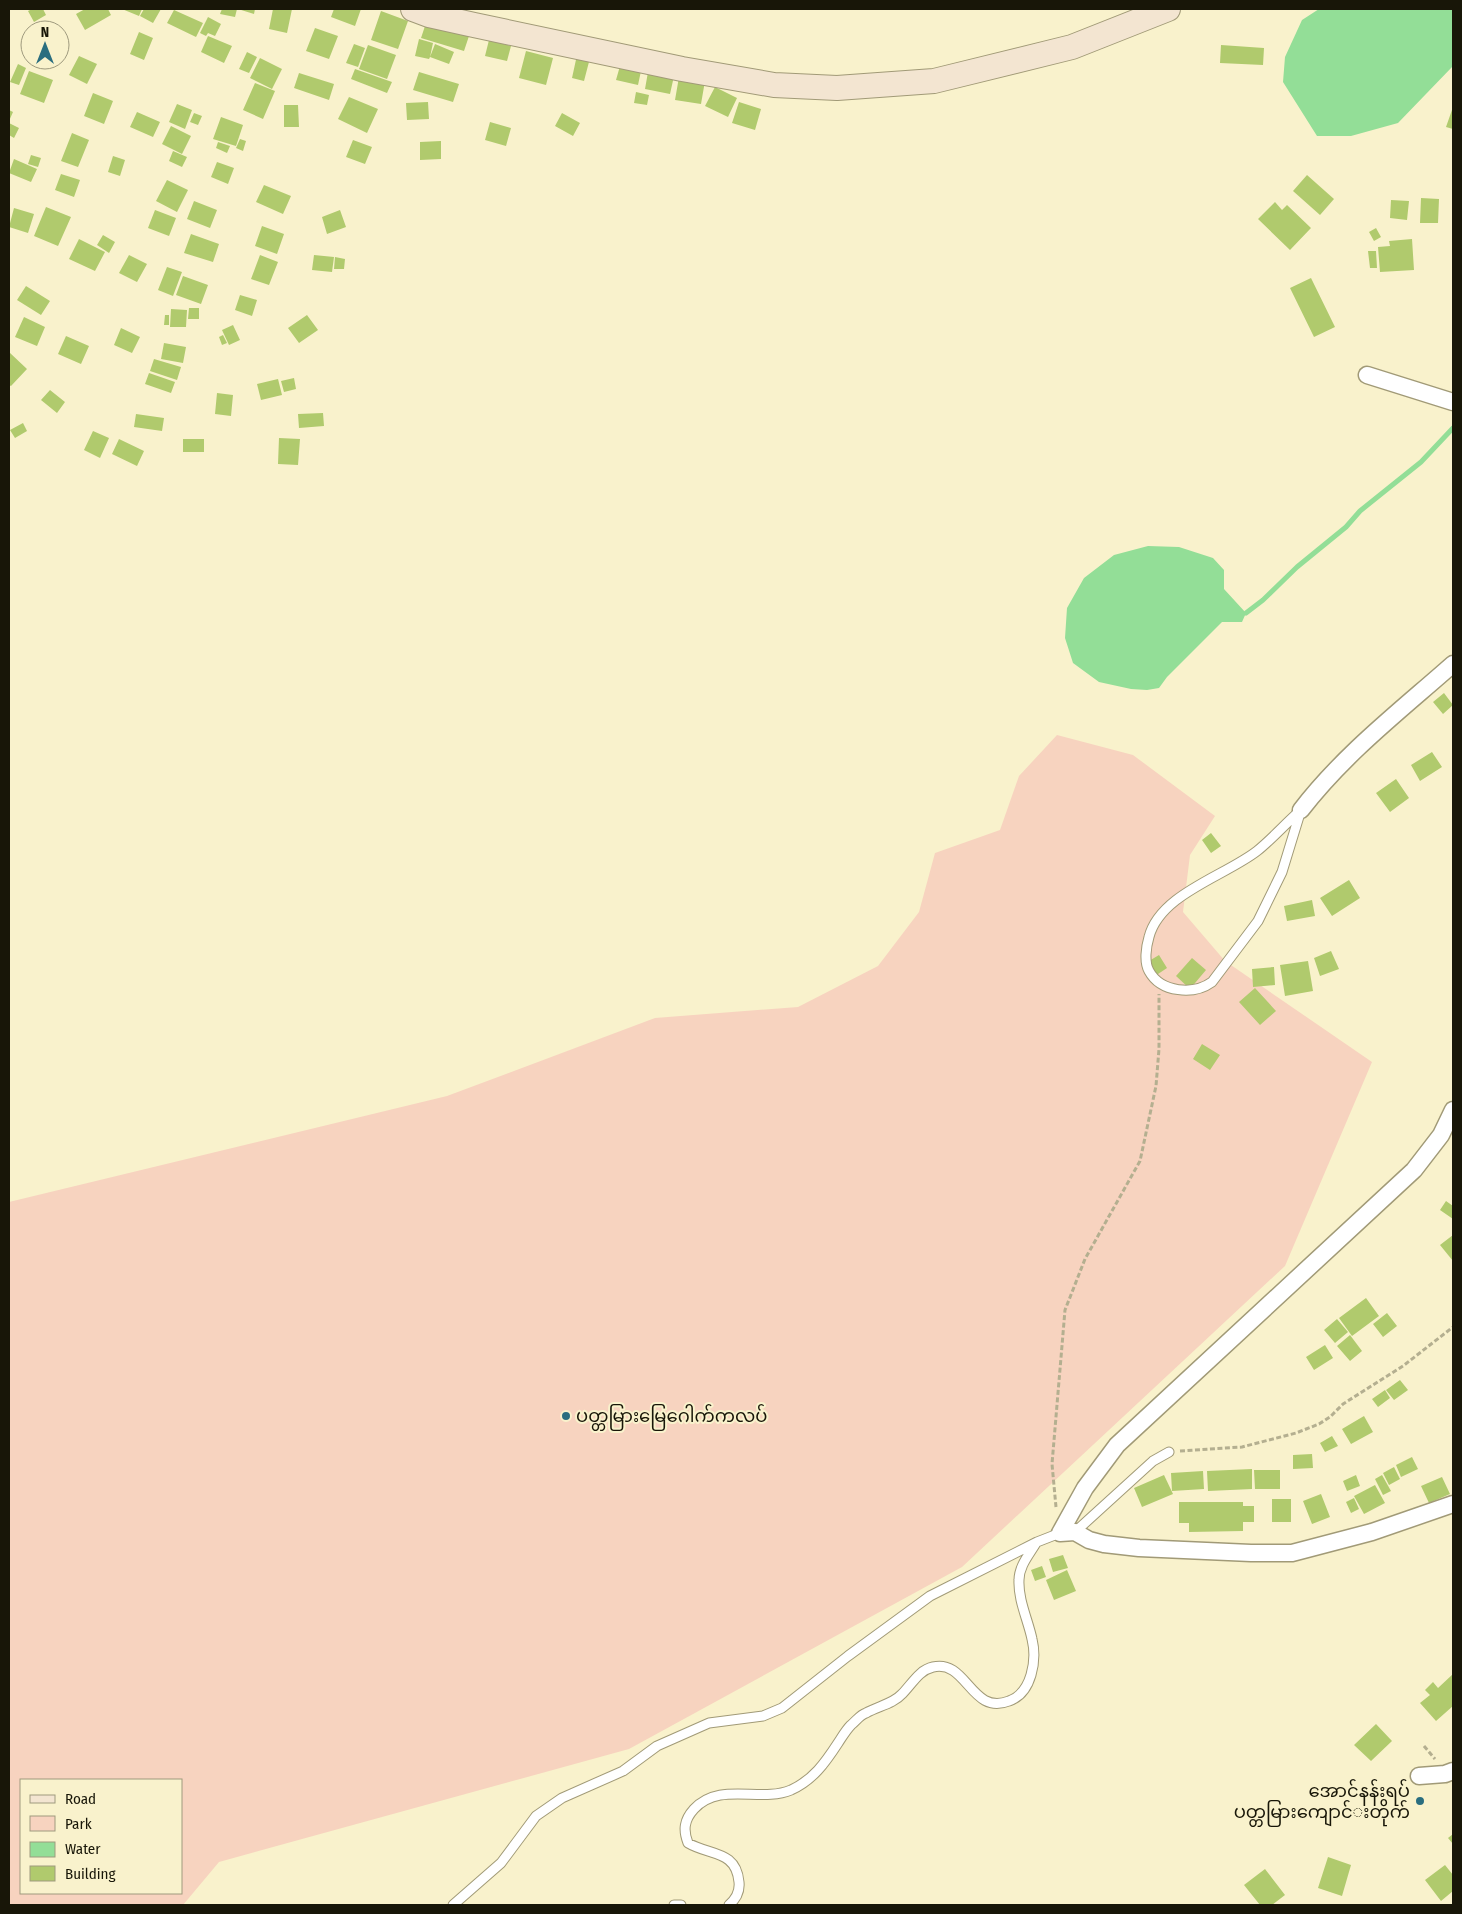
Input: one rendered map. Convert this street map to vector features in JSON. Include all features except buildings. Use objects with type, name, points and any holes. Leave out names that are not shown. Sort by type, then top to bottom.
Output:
[{"type":"street","points":[[413,9],[429,15],[682,69],[774,85],[837,88],[934,81],[1072,47],[1168,9]]},
{"type":"street","points":[[1367,375],[1453,402]]},
{"type":"street","points":[[1301,810],[1348,757],[1453,664]]},
{"type":"street","points":[[1453,1110],[1441,1135],[1414,1170],[1117,1445],[1085,1488],[1068,1532],[1104,1544],[1139,1548],[1292,1553],[1372,1532],[1453,1504]]},
{"type":"street","points":[[1420,1776],[1445,1774],[1453,1771]]},
{"type":"lane","points":[[1301,810],[1282,872],[1258,921],[1212,982],[1205,987],[1190,991],[1159,983],[1148,970],[1146,953],[1149,936],[1158,919],[1170,906],[1193,889],[1256,852],[1301,810]]},
{"type":"lane","points":[[453,1905],[501,1863],[536,1816],[562,1798],[623,1771],[657,1746],[709,1722],[763,1716],[782,1708],[848,1656],[930,1596],[1037,1542],[1068,1532],[1153,1461],[1169,1452]]},
{"type":"lane","points":[[729,1905],[735,1900],[740,1888],[739,1874],[735,1864],[725,1856],[698,1849],[688,1843],[684,1832],[686,1817],[696,1806],[714,1797],[734,1793],[767,1794],[790,1791],[812,1778],[849,1727],[864,1714],[891,1702],[902,1694],[924,1671],[934,1667],[946,1667],[956,1672],[984,1701],[994,1704],[1010,1701],[1023,1692],[1032,1675],[1033,1641],[1020,1594],[1019,1579],[1023,1563],[1037,1542]]},
{"type":"lane","points":[[674,1905],[681,1905]]},
{"type":"path","points":[[1068,1532],[1054,1498],[1052,1464],[1065,1310],[1085,1259],[1140,1161],[1156,1086],[1159,983]]},
{"type":"path","points":[[1169,1452],[1242,1447],[1296,1433],[1319,1424],[1330,1417],[1343,1404],[1403,1366],[1453,1327]]},
{"type":"green space","name":"ပတ္တမြားမြေဂေါက်ကလပ်","points":[[1057,735],[1133,755],[1215,816],[1190,855],[1183,912],[1225,961],[1372,1062],[1285,1266],[962,1567],[629,1749],[219,1862],[183,1905],[9,1905],[9,1202],[447,1096],[655,1018],[798,1007],[878,966],[919,912],[935,853],[1000,830],[1019,776]]},
{"type":"water","points":[[1319,9],[1453,9],[1453,66],[1398,123],[1351,136],[1317,136],[1283,82],[1285,57],[1302,20]]},
{"type":"water","points":[[1148,546],[1179,547],[1213,558],[1224,570],[1224,589],[1246,613],[1242,622],[1222,622],[1167,677],[1159,688],[1147,690],[1131,689],[1099,682],[1073,663],[1065,638],[1067,608],[1084,578],[1114,555]]},
{"type":"waterway","points":[[1246,613],[1263,600],[1297,567],[1346,527],[1360,511],[1421,462],[1453,428]]},
{"type":"place","name":"ပတ္တမြားမြေဂေါက်ကလပ်","points":[[566,1416]]},
{"type":"place","name":"အောင်နန်းရပ် ပတ္တမြား‌ကျောင်‌းတိုက်","points":[[1420,1801]]}]
